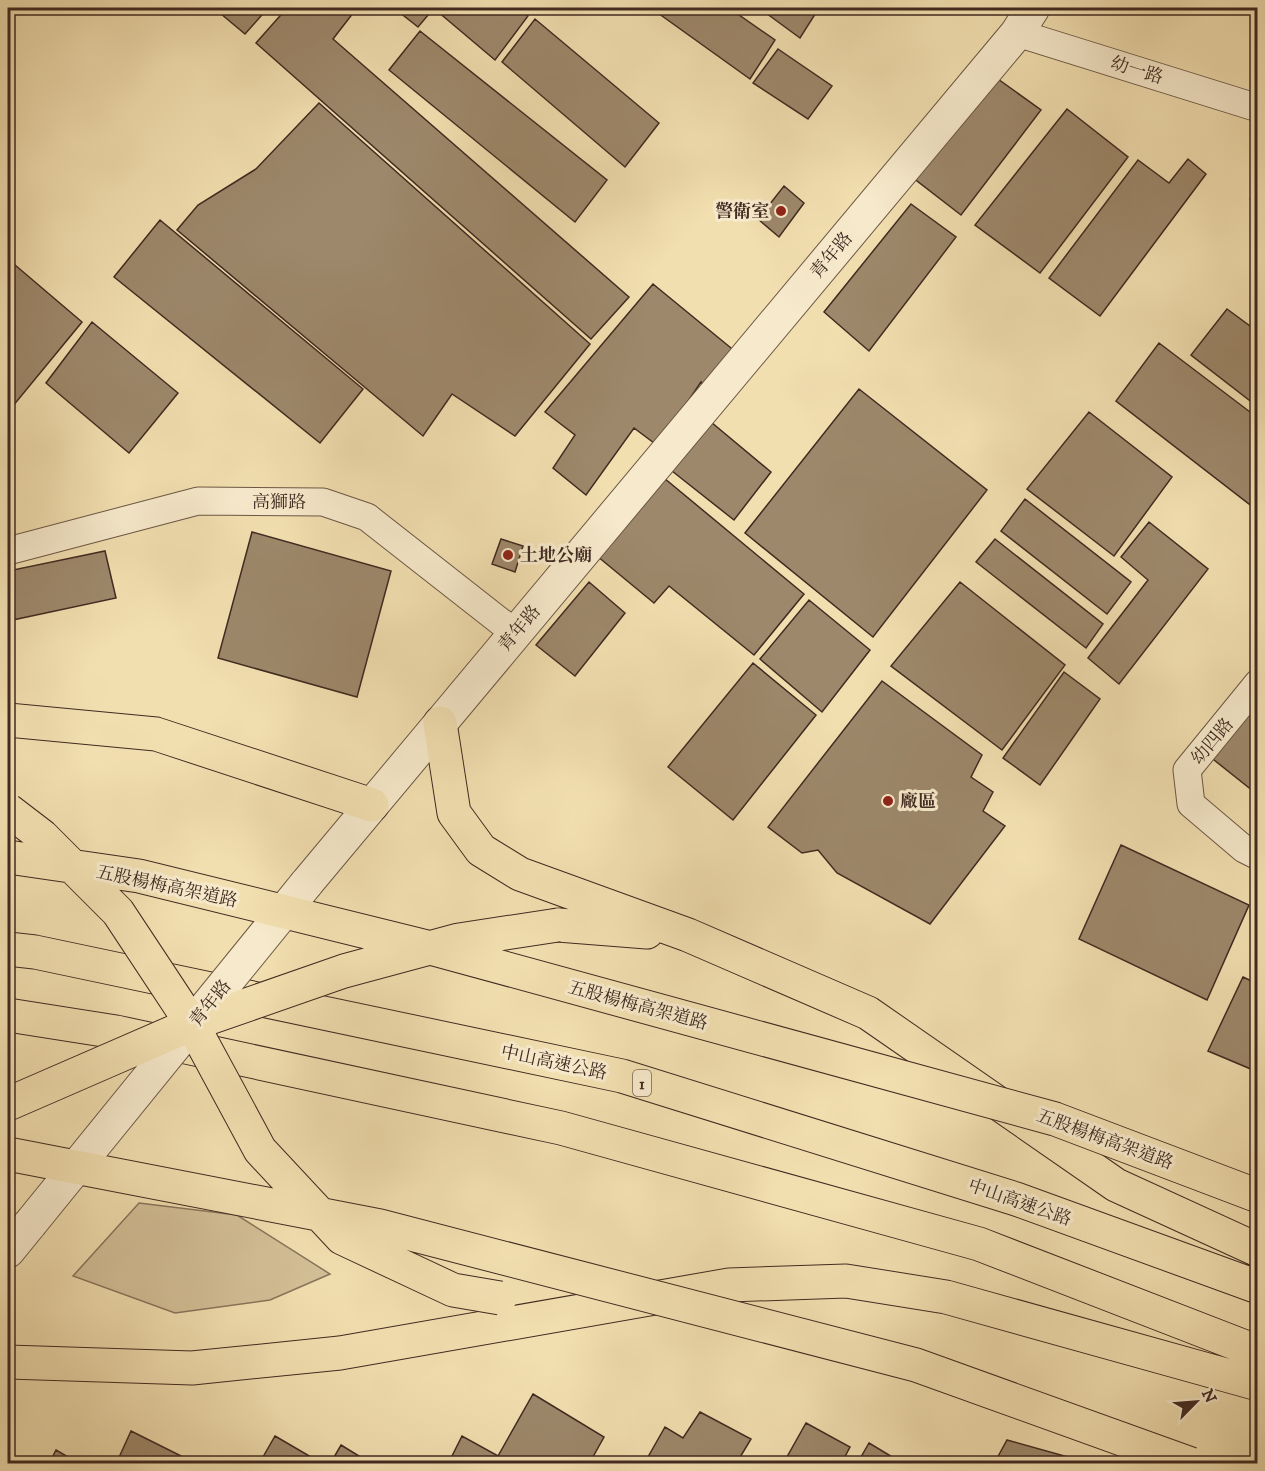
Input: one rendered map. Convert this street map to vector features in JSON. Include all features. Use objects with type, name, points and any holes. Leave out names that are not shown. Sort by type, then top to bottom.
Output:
[{"type":"highway","points":[[8,720],[156,734],[372,805]]},
{"type":"highway","points":[[440,723],[454,813],[481,850],[520,874],[688,935],[868,1013],[1116,1185],[1257,1250]]},
{"type":"highway","points":[[8,810],[42,836],[118,912],[192,1024],[260,1150],[342,1238],[453,1290],[580,1311]]},
{"type":"highway","name":"五股楊梅高架道路","points":[[8,857],[139,876],[450,953],[1055,1119],[1257,1196]]},
{"type":"highway","points":[[8,1104],[192,1024],[344,971],[459,940],[558,925],[688,935]]},
{"type":"highway","name":"中山高速公路","points":[[8,949],[35,952],[622,1076],[1016,1199],[1257,1287]]},
{"type":"highway","points":[[8,1015],[116,1032],[572,1131],[979,1244],[1257,1352]]},
{"type":"highway","points":[[8,1154],[380,1226],[904,1362],[1191,1464]]},
{"type":"highway","points":[[8,1362],[192,1368],[340,1353],[729,1285],[846,1281],[946,1298],[1257,1384]]},
{"type":"street","name":"幼一路","points":[[1025,20],[1257,108]]},
{"type":"street","name":"青年路","points":[[8,1251],[306,884],[1025,20]]},
{"type":"street","name":"高獅路","points":[[8,551],[198,501],[323,502],[366,517],[515,633]]},
{"type":"street","name":"幼四路","points":[[1257,682],[1228,722],[1187,770],[1191,804],[1244,849],[1257,856]]},
{"type":"shaded area","points":[[139,1203],[237,1215],[330,1274],[270,1300],[175,1313],[73,1276]]},
{"type":"building","points":[[214,8],[268,8],[245,34]]},
{"type":"building","points":[[287,8],[357,8],[333,39],[629,297],[591,339],[256,43]]},
{"type":"building","points":[[394,8],[434,8],[418,27]]},
{"type":"building","points":[[440,8],[518,8],[528,16],[495,60],[437,11]]},
{"type":"building","points":[[651,8],[729,8],[775,40],[750,79]]},
{"type":"building","points":[[759,8],[819,8],[800,38]]},
{"type":"building","points":[[535,19],[659,123],[625,167],[502,62]]},
{"type":"building","points":[[420,31],[607,180],[575,222],[389,70]]},
{"type":"building","points":[[778,49],[832,86],[808,119],[753,83]]},
{"type":"building","points":[[991,74],[1041,110],[961,215],[912,177]]},
{"type":"building","points":[[319,103],[590,344],[515,436],[452,394],[423,436],[177,230],[198,205],[256,169]]},
{"type":"building","points":[[1067,109],[1128,157],[1040,273],[975,225]]},
{"type":"building","points":[[1188,159],[1206,174],[1100,316],[1049,278],[1138,160],[1169,183]]},
{"type":"building","name":"警衛室","points":[[784,186],[804,203],[779,237],[758,219]]},
{"type":"building","points":[[1258,191],[1258,205],[1250,199]]},
{"type":"building","points":[[911,204],[956,237],[869,351],[824,312]]},
{"type":"building","points":[[160,220],[363,389],[320,443],[114,277]]},
{"type":"building","points":[[8,259],[82,322],[8,412]]},
{"type":"building","points":[[653,284],[742,357],[712,393],[701,382],[658,446],[634,428],[586,495],[553,468],[575,435],[545,412]]},
{"type":"building","points":[[1227,309],[1258,332],[1258,407],[1191,355]]},
{"type":"building","points":[[92,322],[178,393],[129,453],[46,383]]},
{"type":"building","points":[[1159,343],[1258,418],[1258,511],[1116,401]]},
{"type":"building","points":[[859,389],[987,490],[873,637],[745,533]]},
{"type":"building","points":[[1089,412],[1172,477],[1114,556],[1027,489]]},
{"type":"building","points":[[711,422],[771,472],[734,520],[672,471]]},
{"type":"building","points":[[664,478],[804,594],[754,655],[669,586],[654,603],[597,556]]},
{"type":"building","points":[[1025,499],[1131,582],[1107,614],[1001,531]]},
{"type":"building","points":[[1149,522],[1208,569],[1119,684],[1088,658],[1148,580],[1121,557]]},
{"type":"building","points":[[252,532],[391,571],[357,697],[218,658]]},
{"type":"building","name":"土地公廟","points":[[501,539],[523,546],[515,572],[492,564]]},
{"type":"building","points":[[995,539],[1103,624],[1086,648],[976,562]]},
{"type":"building","points":[[105,551],[116,598],[8,621],[8,571]]},
{"type":"building","points":[[589,582],[625,613],[575,676],[536,645]]},
{"type":"building","points":[[960,582],[1065,665],[1002,750],[891,666]]},
{"type":"building","points":[[809,600],[870,650],[822,712],[760,659]]},
{"type":"building","points":[[753,663],[816,715],[733,820],[668,767]]},
{"type":"building","points":[[1064,672],[1100,699],[1040,785],[1003,758]]},
{"type":"building","points":[[1258,673],[1258,795],[1199,748]]},
{"type":"building","name":"廠區","points":[[882,681],[982,755],[971,777],[993,792],[983,811],[1005,826],[930,924],[837,873],[818,850],[802,853],[768,827]]},
{"type":"building","points":[[1121,845],[1249,905],[1207,1000],[1079,939]]},
{"type":"building","points":[[1243,977],[1258,984],[1258,1072],[1208,1051]]},
{"type":"building","points":[[533,1394],[604,1437],[589,1464],[448,1464],[462,1436],[498,1456]]},
{"type":"building","points":[[700,1412],[751,1439],[736,1464],[644,1464],[665,1427],[683,1438]]},
{"type":"building","points":[[806,1423],[850,1447],[841,1464],[783,1464]]},
{"type":"building","points":[[131,1431],[197,1464],[116,1464]]},
{"type":"building","points":[[275,1436],[323,1464],[259,1464]]},
{"type":"building","points":[[1007,1440],[1093,1464],[998,1464],[995,1462]]},
{"type":"building","points":[[869,1443],[904,1464],[857,1464]]},
{"type":"building","points":[[341,1445],[372,1464],[330,1464]]},
{"type":"building","points":[[56,1450],[80,1464],[49,1464]]},
{"type":"place","name":"警衛室","points":[[781,211]]},
{"type":"place","name":"土地公廟","points":[[508,555]]},
{"type":"place","name":"廠區","points":[[888,801]]}]
